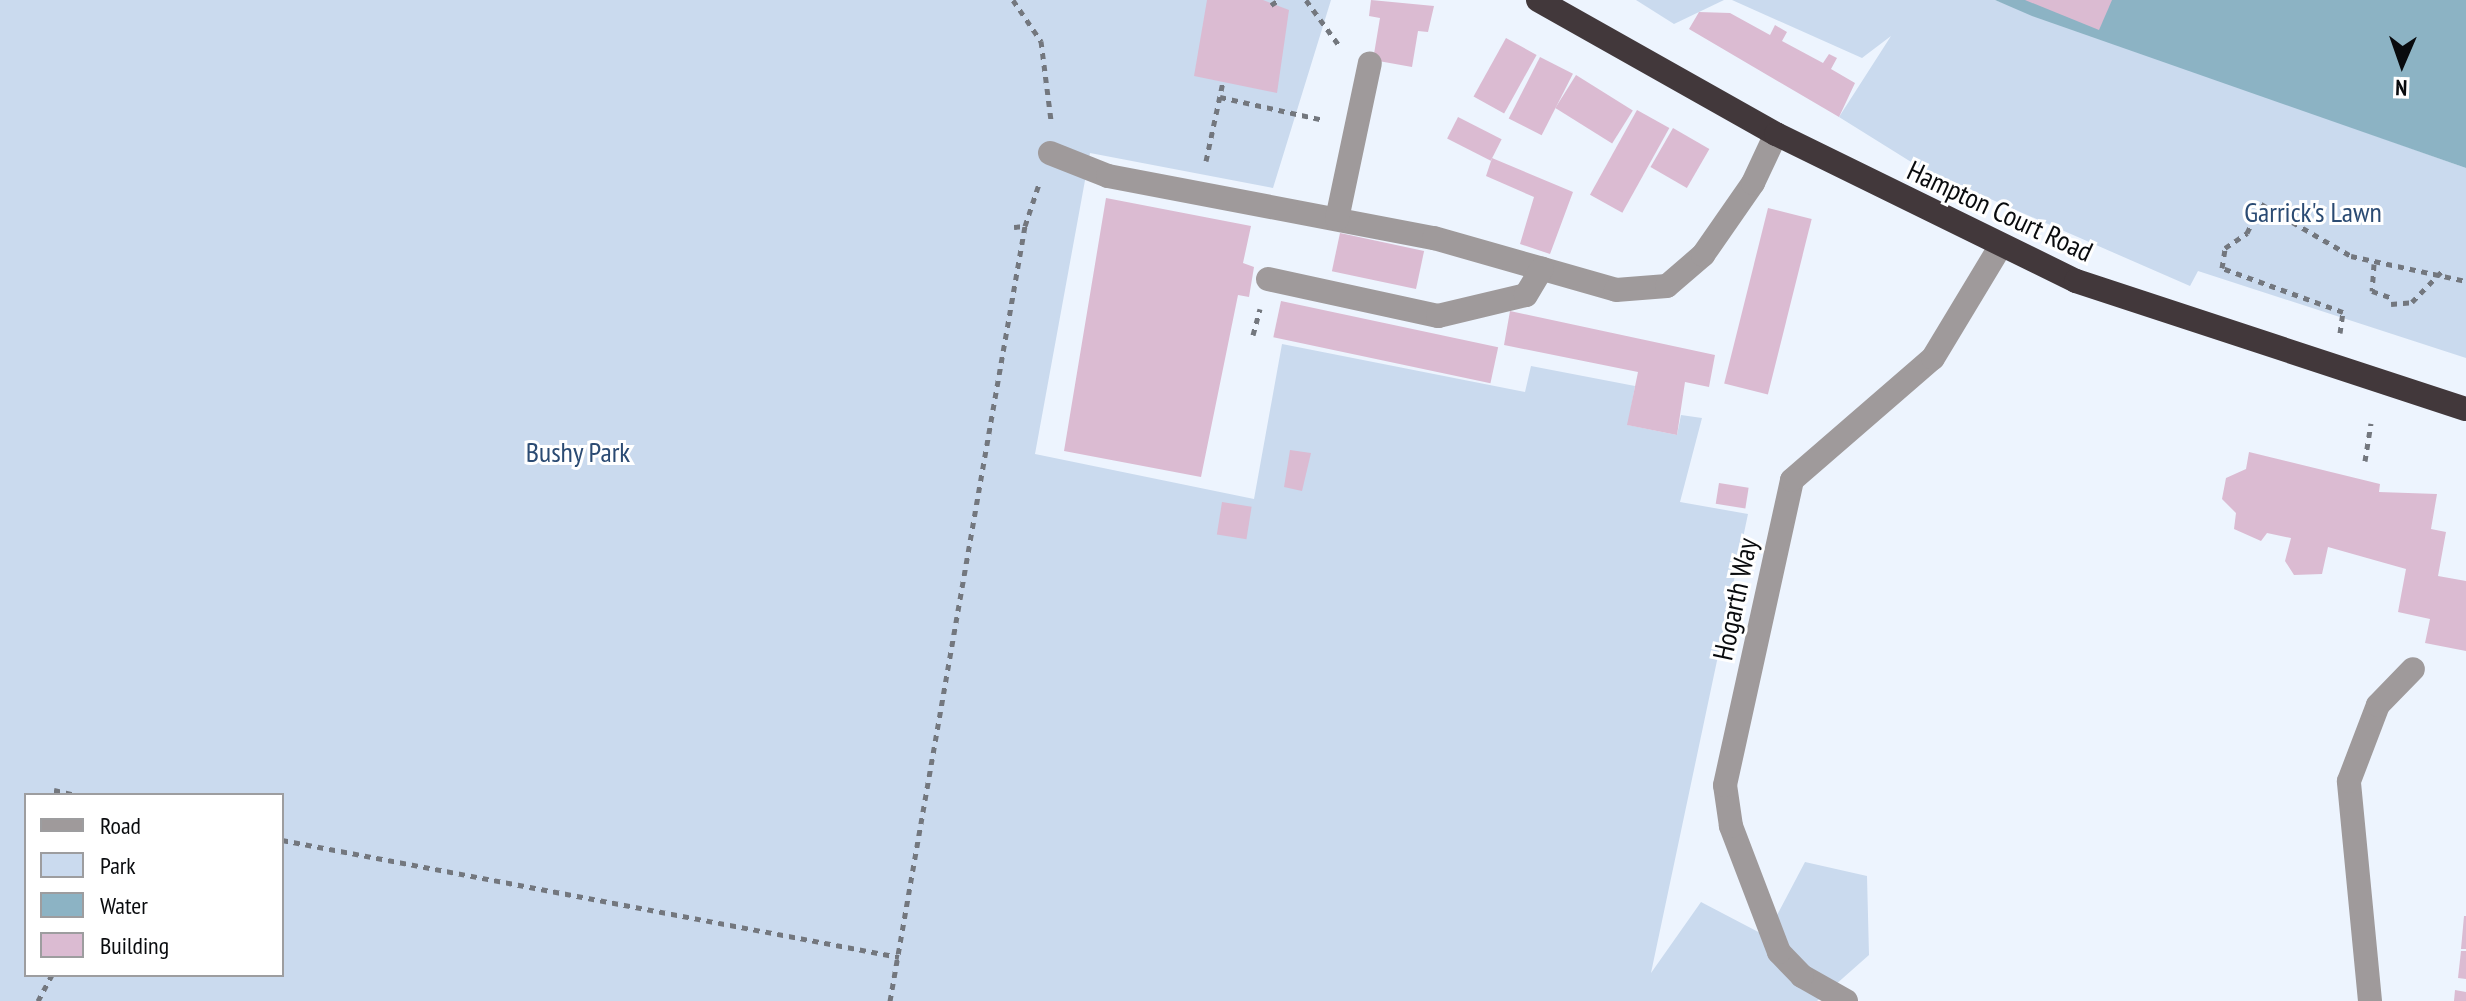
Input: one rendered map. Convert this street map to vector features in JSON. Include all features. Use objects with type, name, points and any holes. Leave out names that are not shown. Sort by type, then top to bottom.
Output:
[{"type":"highway","name":"Hampton Court Road","points":[[1538,0],[1776,134],[2000,247],[2179,319],[2466,409]]},
{"type":"lane","points":[[1337,219],[1370,63]]},
{"type":"lane","points":[[1050,153],[1108,176],[1337,219],[1542,268],[1616,290],[1667,286],[1703,255],[1753,183],[1776,134]]},
{"type":"lane","name":"Hogarth Way","points":[[1846,1001],[1802,976],[1779,952],[1731,826],[1725,785],[1792,480],[1933,358],[2000,247]]},
{"type":"lane","points":[[1268,279],[1438,316],[1526,295],[1542,268]]},
{"type":"lane","points":[[2370,1001],[2349,781],[2378,705],[2413,669]]},
{"type":"path","points":[[890,1001],[1025,226],[1050,153],[1051,100],[1041,41],[1013,0]]},
{"type":"path","points":[[1271,5],[1279,0]]},
{"type":"path","points":[[1306,0],[1337,46],[1370,63]]},
{"type":"path","points":[[1199,193],[1223,82]]},
{"type":"path","points":[[1220,97],[1357,127]]},
{"type":"path","points":[[2336,370],[2343,312],[2222,268],[2225,248],[2247,233],[2261,204],[2273,204],[2322,242],[2374,264],[2443,270],[2466,281]]},
{"type":"path","points":[[1014,227],[1025,226]]},
{"type":"path","points":[[2374,264],[2372,291],[2392,301],[2412,302],[2443,270]]},
{"type":"path","points":[[2365,461],[2371,423]]},
{"type":"path","points":[[54,790],[67,793]]},
{"type":"path","points":[[284,840],[899,957]]},
{"type":"path","points":[[38,1001],[51,977]]},
{"type":"green space","name":"Bushy Park","points":[[0,0],[1331,0],[1273,188],[1090,153],[1035,454],[1254,499],[1282,344],[1525,392],[1531,366],[1635,386],[1628,425],[1677,435],[1681,415],[1702,418],[1680,502],[1748,514],[1651,973],[1701,902],[1766,936],[1805,862],[1867,876],[1869,955],[1817,1001],[0,1001]]},
{"type":"green space","points":[[1636,0],[1724,0],[1674,24]]},
{"type":"green space","name":"Garrick's Lawn","points":[[1732,0],[1995,0],[2466,168],[2466,358],[2198,271],[2190,286],[1924,170],[1839,117],[1891,36],[1862,58]]},
{"type":"water","points":[[1995,0],[2466,0],[2466,168],[2032,16]]},
{"type":"building","points":[[1207,0],[1263,0],[1289,10],[1277,93],[1194,76]]},
{"type":"building","points":[[1371,0],[1434,6],[1428,32],[1418,31],[1412,67],[1373,60],[1380,18],[1369,16]]},
{"type":"building","points":[[2025,0],[2112,0],[2099,30]]},
{"type":"building","points":[[1699,12],[1730,13],[1770,35],[1775,25],[1787,32],[1782,41],[1823,63],[1829,54],[1837,58],[1831,69],[1855,83],[1839,117],[1689,29]]},
{"type":"building","points":[[1506,38],[1537,55],[1504,114],[1474,97]]},
{"type":"building","points":[[1540,57],[1573,74],[1542,135],[1509,118]]},
{"type":"building","points":[[1576,75],[1633,111],[1612,144],[1555,108]]},
{"type":"building","points":[[1637,110],[1669,128],[1622,213],[1590,195]]},
{"type":"building","points":[[1458,117],[1502,139],[1491,161],[1447,138]]},
{"type":"building","points":[[1673,128],[1709,149],[1687,188],[1650,167]]},
{"type":"building","points":[[1492,158],[1573,192],[1550,254],[1520,244],[1534,197],[1486,176]]},
{"type":"building","points":[[1106,198],[1251,226],[1243,263],[1254,267],[1249,297],[1238,295],[1201,477],[1064,451]]},
{"type":"building","points":[[1768,208],[1812,219],[1768,395],[1724,384]]},
{"type":"building","points":[[1340,233],[1424,251],[1416,289],[1332,271]]},
{"type":"building","points":[[1281,301],[1498,347],[1490,383],[1273,337]]},
{"type":"building","points":[[1510,311],[1715,355],[1709,387],[1685,382],[1677,435],[1627,425],[1638,372],[1504,345]]},
{"type":"building","points":[[1290,450],[1311,453],[1302,491],[1284,487]]},
{"type":"building","points":[[2249,452],[2380,484],[2379,492],[2437,494],[2431,529],[2446,532],[2438,576],[2466,581],[2466,651],[2425,643],[2430,619],[2398,612],[2406,569],[2328,547],[2322,574],[2294,575],[2285,561],[2291,538],[2267,533],[2261,541],[2234,529],[2236,513],[2222,499],[2226,478],[2246,469]]},
{"type":"building","points":[[1719,483],[1749,488],[1745,508],[1716,504]]},
{"type":"building","points":[[1222,502],[1252,507],[1246,539],[1217,535]]},
{"type":"building","points":[[2464,916],[2466,949],[2461,949]]},
{"type":"building","points":[[2461,951],[2466,951],[2466,979],[2458,978]]},
{"type":"building","points":[[2455,990],[2466,992],[2466,1001],[2454,1001]]}]
